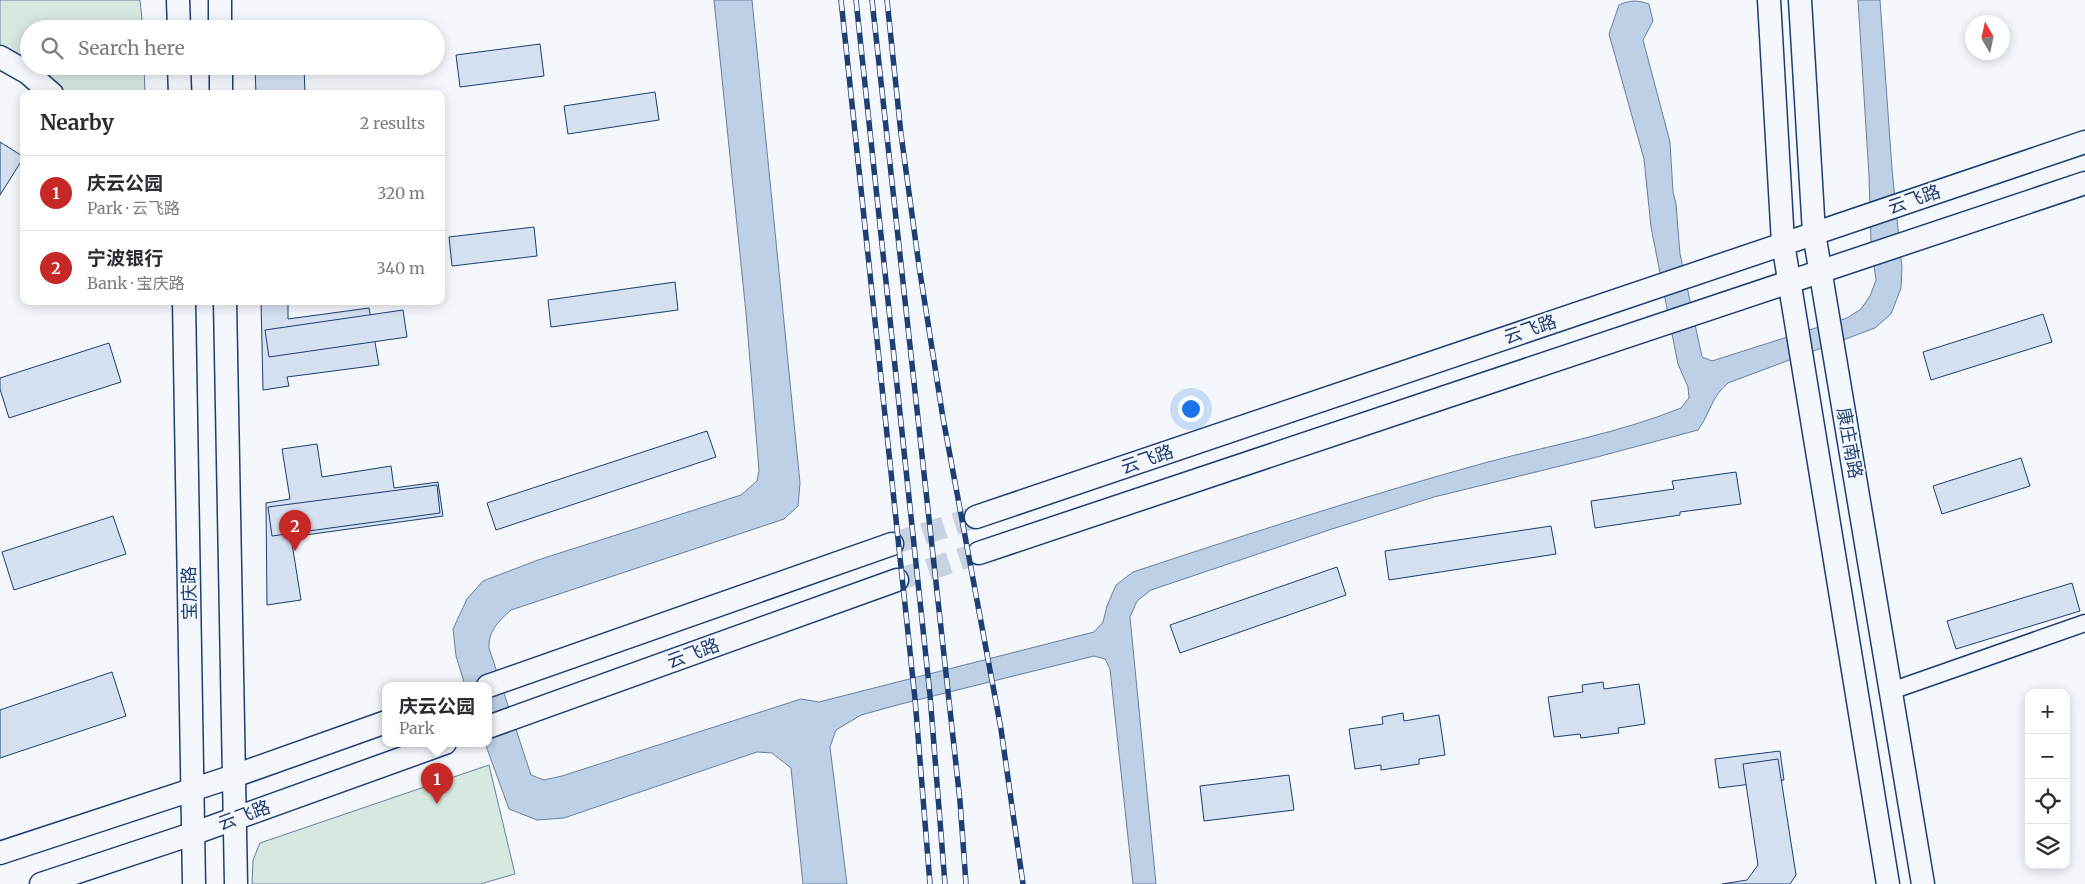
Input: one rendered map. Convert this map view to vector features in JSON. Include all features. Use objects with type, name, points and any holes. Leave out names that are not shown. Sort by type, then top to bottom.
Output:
[{"type":"main road","points":[[178,0],[179,20]]},
{"type":"main road","points":[[220,0],[220,20]]},
{"type":"main road","points":[[1770,0],[1783,243],[1888,884]]},
{"type":"main road","name":"康庄南路","points":[[1800,0],[1814,233],[1924,884]]},
{"type":"main road","points":[[0,57],[20,68]]},
{"type":"main road","points":[[31,75],[48,90]]},
{"type":"main road","points":[[179,75],[180,90]]},
{"type":"main road","points":[[221,75],[221,90]]},
{"type":"main road","name":"云飞路","points":[[976,517],[2085,142]]},
{"type":"main road","name":"云飞路","points":[[980,553],[1790,282],[1820,270],[2085,183]]},
{"type":"main road","name":"宝庆路","points":[[184,305],[194,884]]},
{"type":"main road","points":[[225,305],[236,884]]},
{"type":"main road","name":"云飞路","points":[[492,685],[892,544]]},
{"type":"main road","name":"云飞路","points":[[492,726],[897,580]]},
{"type":"main road","points":[[0,853],[193,790],[382,723]]},
{"type":"main road","name":"云飞路","points":[[42,884],[192,834],[434,747]]},
{"type":"street","points":[[1891,691],[2085,623]]},
{"type":"shaded area","points":[[0,0],[140,0],[142,20],[20,20],[20,62],[0,47]]},
{"type":"shaded area","points":[[36,75],[144,75],[145,90],[56,90]]},
{"type":"shaded area","points":[[489,765],[515,874],[480,884],[252,884],[253,860],[260,843]]},
{"type":"water","points":[[714,0],[752,0],[800,483],[798,506],[784,519],[511,610],[502,618],[492,631],[489,648],[531,775],[544,780],[562,776],[801,699],[819,702],[1094,632],[1103,622],[1107,606],[1116,585],[1133,572],[1399,488],[1488,462],[1610,432],[1681,408],[1689,398],[1688,387],[1678,364],[1651,227],[1644,159],[1609,34],[1619,5],[1623,3],[1634,1],[1649,4],[1653,21],[1643,40],[1670,142],[1680,254],[1702,357],[1712,361],[1847,318],[1861,309],[1870,296],[1876,280],[1871,243],[1869,176],[1858,0],[1880,0],[1892,169],[1902,268],[1901,288],[1891,314],[1875,328],[1728,383],[1714,399],[1698,430],[1434,497],[1151,590],[1137,601],[1130,617],[1156,884],[1133,884],[1110,669],[1105,659],[1094,656],[861,715],[836,730],[830,747],[847,884],[803,884],[791,768],[772,753],[757,752],[564,818],[537,820],[509,809],[486,747],[492,747],[492,682],[464,682],[456,656],[453,629],[467,599],[483,581],[538,560],[741,495],[757,481],[759,470],[746,313]]},
{"type":"building","points":[[540,44],[544,76],[460,87],[456,55]]},
{"type":"building","points":[[255,75],[304,75],[305,90],[256,90]]},
{"type":"building","points":[[655,92],[659,120],[568,134],[564,106]]},
{"type":"building","points":[[0,142],[20,154],[20,163],[0,195]]},
{"type":"building","points":[[534,227],[537,256],[452,266],[449,237]]},
{"type":"building","points":[[675,282],[678,310],[551,327],[548,300]]},
{"type":"building","points":[[261,305],[288,305],[288,319],[369,308],[379,365],[287,377],[289,386],[263,390]]},
{"type":"building","points":[[403,310],[407,337],[269,357],[265,330]]},
{"type":"building","points":[[2043,314],[2052,342],[1931,380],[1923,352]]},
{"type":"building","points":[[109,343],[121,382],[9,418],[0,389],[0,378]]},
{"type":"building","points":[[707,431],[716,457],[496,530],[487,503]]},
{"type":"building","points":[[317,444],[322,477],[391,466],[394,488],[438,482],[443,516],[291,537],[301,600],[267,605],[266,503],[290,499],[282,449]]},
{"type":"building","points":[[2021,458],[2030,486],[1942,514],[1933,486]]},
{"type":"building","points":[[1736,472],[1741,504],[1680,512],[1680,515],[1595,528],[1591,501],[1674,489],[1672,481]]},
{"type":"building","points":[[437,485],[440,513],[272,536],[268,507]]},
{"type":"building","points":[[113,516],[126,554],[14,590],[2,552]]},
{"type":"building","points":[[1551,526],[1556,554],[1389,580],[1385,551]]},
{"type":"building","points":[[1337,567],[1346,595],[1180,653],[1170,625]]},
{"type":"building","points":[[2072,583],[2080,611],[1956,649],[1947,621]]},
{"type":"building","points":[[112,672],[126,716],[0,758],[0,710]]},
{"type":"building","points":[[1603,682],[1604,689],[1639,684],[1645,724],[1618,728],[1619,733],[1581,738],[1580,734],[1554,737],[1548,697],[1583,692],[1582,685]]},
{"type":"building","points":[[1403,713],[1404,721],[1439,715],[1445,755],[1419,759],[1419,764],[1381,770],[1381,765],[1355,769],[1349,729],[1383,724],[1382,717]]},
{"type":"building","points":[[1780,751],[1784,780],[1719,788],[1715,759]]},
{"type":"building","points":[[1778,759],[1796,875],[1790,884],[1722,884],[1747,880],[1758,865],[1743,764]]},
{"type":"building","points":[[1289,775],[1294,810],[1204,821],[1200,786]]},
{"type":"tunnel","points":[[892,544],[976,517]]},
{"type":"tunnel","points":[[897,580],[979,553]]},
{"type":"railway","points":[[841,0],[915,699],[930,884]]},
{"type":"railway","points":[[856,0],[930,695],[945,884]]},
{"type":"railway","points":[[872,0],[960,801],[966,884]]},
{"type":"railway","points":[[887,0],[901,134],[919,266],[943,418],[1001,729],[1023,884]]},
{"type":"place","name":"宁波银行","points":[[295,551]]},
{"type":"place","name":"庆云公园","points":[[437,804]]}]
